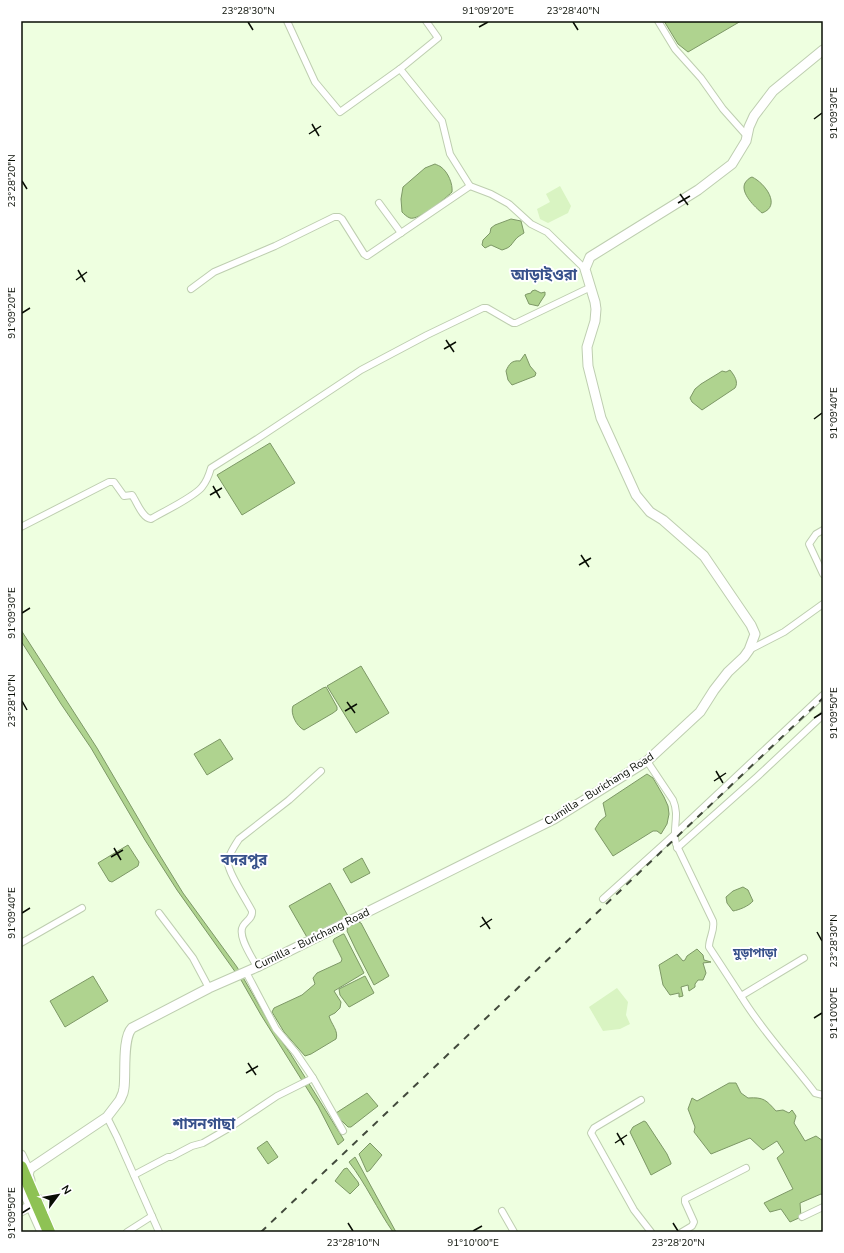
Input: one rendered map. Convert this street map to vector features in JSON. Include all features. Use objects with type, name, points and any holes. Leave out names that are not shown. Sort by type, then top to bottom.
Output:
[{"type":"highway","points":[[24,1169],[49,1232]]},
{"type":"main road","points":[[585,269],[590,257],[698,190],[732,164],[746,141],[749,127],[754,116],[773,92],[823,50]]},
{"type":"main road","name":"Cumilla - Burichang Road","points":[[24,1169],[107,1117],[123,1093],[125,1076],[125,1046],[130,1031],[151,1017],[209,988],[246,972],[554,819],[648,761],[700,712],[728,672],[744,657],[749,650],[755,634],[751,625],[704,556],[663,520],[650,512],[636,495],[601,418],[588,366],[588,347],[595,321],[596,302],[585,269]]},
{"type":"main road","points":[[21,1155],[24,1169],[55,1232]]},
{"type":"main road","points":[[21,1211],[39,1200],[27,1172],[24,1169]]},
{"type":"main road","points":[[21,1185],[42,1232]]},
{"type":"street","points":[[287,21],[315,82],[340,112],[400,69],[438,38],[426,21]]},
{"type":"street","points":[[658,21],[675,50],[701,78],[723,109],[747,136]]},
{"type":"street","points":[[400,69],[442,121],[450,154],[470,186],[492,194],[509,204],[532,224],[547,232],[585,269]]},
{"type":"street","points":[[191,289],[214,272],[275,246],[334,217],[339,217],[342,219],[364,254],[367,256],[470,186]]},
{"type":"street","points":[[380,203],[401,233]]},
{"type":"street","points":[[21,527],[109,482],[114,482],[124,496],[132,495],[144,515],[151,519],[196,492],[206,482],[211,468],[361,370],[427,335],[483,308],[487,308],[513,323],[516,323],[590,287]]},
{"type":"street","points":[[823,530],[816,534],[809,544],[823,574]]},
{"type":"street","points":[[749,650],[784,632],[823,604]]},
{"type":"street","points":[[603,899],[674,835],[823,695]]},
{"type":"street","points":[[677,848],[758,776],[823,715]]},
{"type":"street","points":[[648,761],[676,807],[677,814],[674,835],[677,848],[713,921],[714,926],[709,939],[709,948],[769,1036],[815,1093],[823,1095]]},
{"type":"street","points":[[257,966],[243,940],[242,934],[243,926],[252,914],[252,911],[230,870],[228,862],[239,839],[289,800],[321,771]]},
{"type":"street","points":[[21,943],[82,908]]},
{"type":"street","points":[[159,913],[194,958],[209,988]]},
{"type":"street","points":[[741,996],[804,958]]},
{"type":"street","points":[[246,972],[276,1029],[296,1053],[310,1079],[343,1131]]},
{"type":"street","points":[[134,1176],[168,1157],[171,1157],[192,1146],[203,1143],[223,1132],[277,1096],[310,1079]]},
{"type":"street","points":[[641,1100],[594,1128],[591,1133],[634,1210],[651,1232]]},
{"type":"street","points":[[107,1117],[118,1137],[159,1232]]},
{"type":"street","points":[[682,1232],[692,1226],[694,1222],[685,1202],[686,1199],[746,1168]]},
{"type":"street","points":[[802,1217],[823,1207]]},
{"type":"street","points":[[502,1211],[514,1232]]},
{"type":"street","points":[[127,1232],[152,1216]]},
{"type":"shaded area","points":[[664,21],[741,21],[688,52],[678,44]]},
{"type":"shaded area","points":[[435,164],[444,169],[450,178],[452,192],[425,213],[414,218],[409,218],[402,212],[401,199],[403,187],[425,168]]},
{"type":"shaded area","points":[[752,177],[762,184],[771,200],[771,205],[768,210],[762,213],[746,195],[744,187],[745,183]]},
{"type":"shaded area","points":[[560,186],[571,206],[568,213],[548,223],[540,219],[537,209],[550,202],[546,194]]},
{"type":"shaded area","points":[[511,219],[521,221],[524,233],[510,246],[502,250],[491,245],[485,248],[482,245],[483,240],[490,233],[491,228]]},
{"type":"shaded area","points":[[535,290],[541,293],[545,292],[545,295],[538,306],[529,304],[525,295]]},
{"type":"shaded area","points":[[525,354],[530,366],[536,373],[535,376],[512,385],[508,380],[506,371],[508,366],[515,361],[520,361]]},
{"type":"shaded area","points":[[730,370],[736,381],[735,388],[702,410],[692,402],[690,398],[695,389],[722,371],[726,372]]},
{"type":"shaded area","points":[[270,443],[295,483],[242,515],[217,475]]},
{"type":"shaded area","points":[[21,630],[97,748],[183,893],[237,967],[271,1026],[290,1053],[344,1140],[338,1145],[318,1106],[241,980],[177,890],[145,840],[91,748],[21,641]]},
{"type":"shaded area","points":[[361,666],[389,713],[356,733],[327,686]]},
{"type":"shaded area","points":[[326,687],[337,707],[337,710],[304,730],[298,726],[294,719],[292,712],[293,706]]},
{"type":"shaded area","points":[[220,739],[233,759],[207,775],[194,754]]},
{"type":"shaded area","points":[[647,774],[653,778],[668,806],[669,814],[667,824],[661,834],[657,831],[653,831],[613,856],[595,829],[600,821],[606,816],[603,803]]},
{"type":"shaded area","points":[[128,845],[139,862],[138,866],[112,882],[109,881],[98,863]]},
{"type":"shaded area","points":[[362,858],[370,873],[351,883],[343,869]]},
{"type":"shaded area","points":[[330,883],[348,916],[308,939],[289,906]]},
{"type":"shaded area","points":[[743,887],[748,890],[753,901],[744,908],[733,911],[727,903],[726,897],[733,891]]},
{"type":"shaded area","points":[[358,922],[361,923],[389,976],[374,985],[347,931],[348,927]]},
{"type":"shaded area","points":[[343,934],[364,973],[334,991],[341,1002],[340,1008],[329,1016],[336,1030],[336,1039],[305,1056],[284,1032],[272,1012],[274,1008],[302,995],[315,984],[313,978],[317,973],[341,962],[342,959],[333,941]]},
{"type":"shaded area","points":[[697,949],[703,955],[704,960],[711,962],[703,963],[706,973],[703,980],[698,980],[695,987],[689,991],[688,985],[681,987],[683,996],[679,997],[679,993],[670,995],[663,985],[659,965],[677,954],[683,961]]},
{"type":"shaded area","points":[[93,976],[108,1001],[65,1027],[50,1001]]},
{"type":"shaded area","points":[[365,976],[374,993],[349,1007],[340,995],[339,989]]},
{"type":"shaded area","points":[[617,988],[628,1002],[626,1015],[630,1024],[620,1029],[603,1031],[589,1007]]},
{"type":"shaded area","points":[[729,1083],[736,1083],[741,1093],[748,1098],[758,1098],[764,1100],[776,1111],[783,1110],[789,1113],[792,1110],[796,1116],[794,1123],[805,1141],[816,1136],[823,1141],[823,1195],[821,1194],[800,1203],[801,1217],[790,1222],[781,1209],[770,1212],[764,1203],[793,1189],[777,1158],[784,1152],[777,1141],[763,1150],[750,1138],[711,1154],[694,1132],[695,1127],[688,1109],[692,1098],[697,1101]]},
{"type":"shaded area","points":[[367,1093],[378,1106],[351,1127],[348,1127],[336,1113]]},
{"type":"shaded area","points":[[644,1121],[667,1154],[671,1163],[651,1175],[630,1132],[633,1127]]},
{"type":"shaded area","points":[[267,1141],[278,1157],[268,1164],[257,1148]]},
{"type":"shaded area","points":[[370,1143],[382,1155],[367,1172],[359,1154]]},
{"type":"shaded area","points":[[355,1157],[396,1232],[393,1232],[349,1162]]},
{"type":"shaded area","points":[[347,1168],[359,1185],[350,1194],[335,1181],[344,1169]]},
{"type":"railway","points":[[261,1232],[823,698]]},
{"type":"district","name":"আড়াইওরা","points":[[544,275]]},
{"type":"district","name":"বদরপুর","points":[[244,860]]},
{"type":"district","name":"মুড়াপাড়া","points":[[755,953]]},
{"type":"district","name":"শাসনগাছা","points":[[204,1124]]}]
